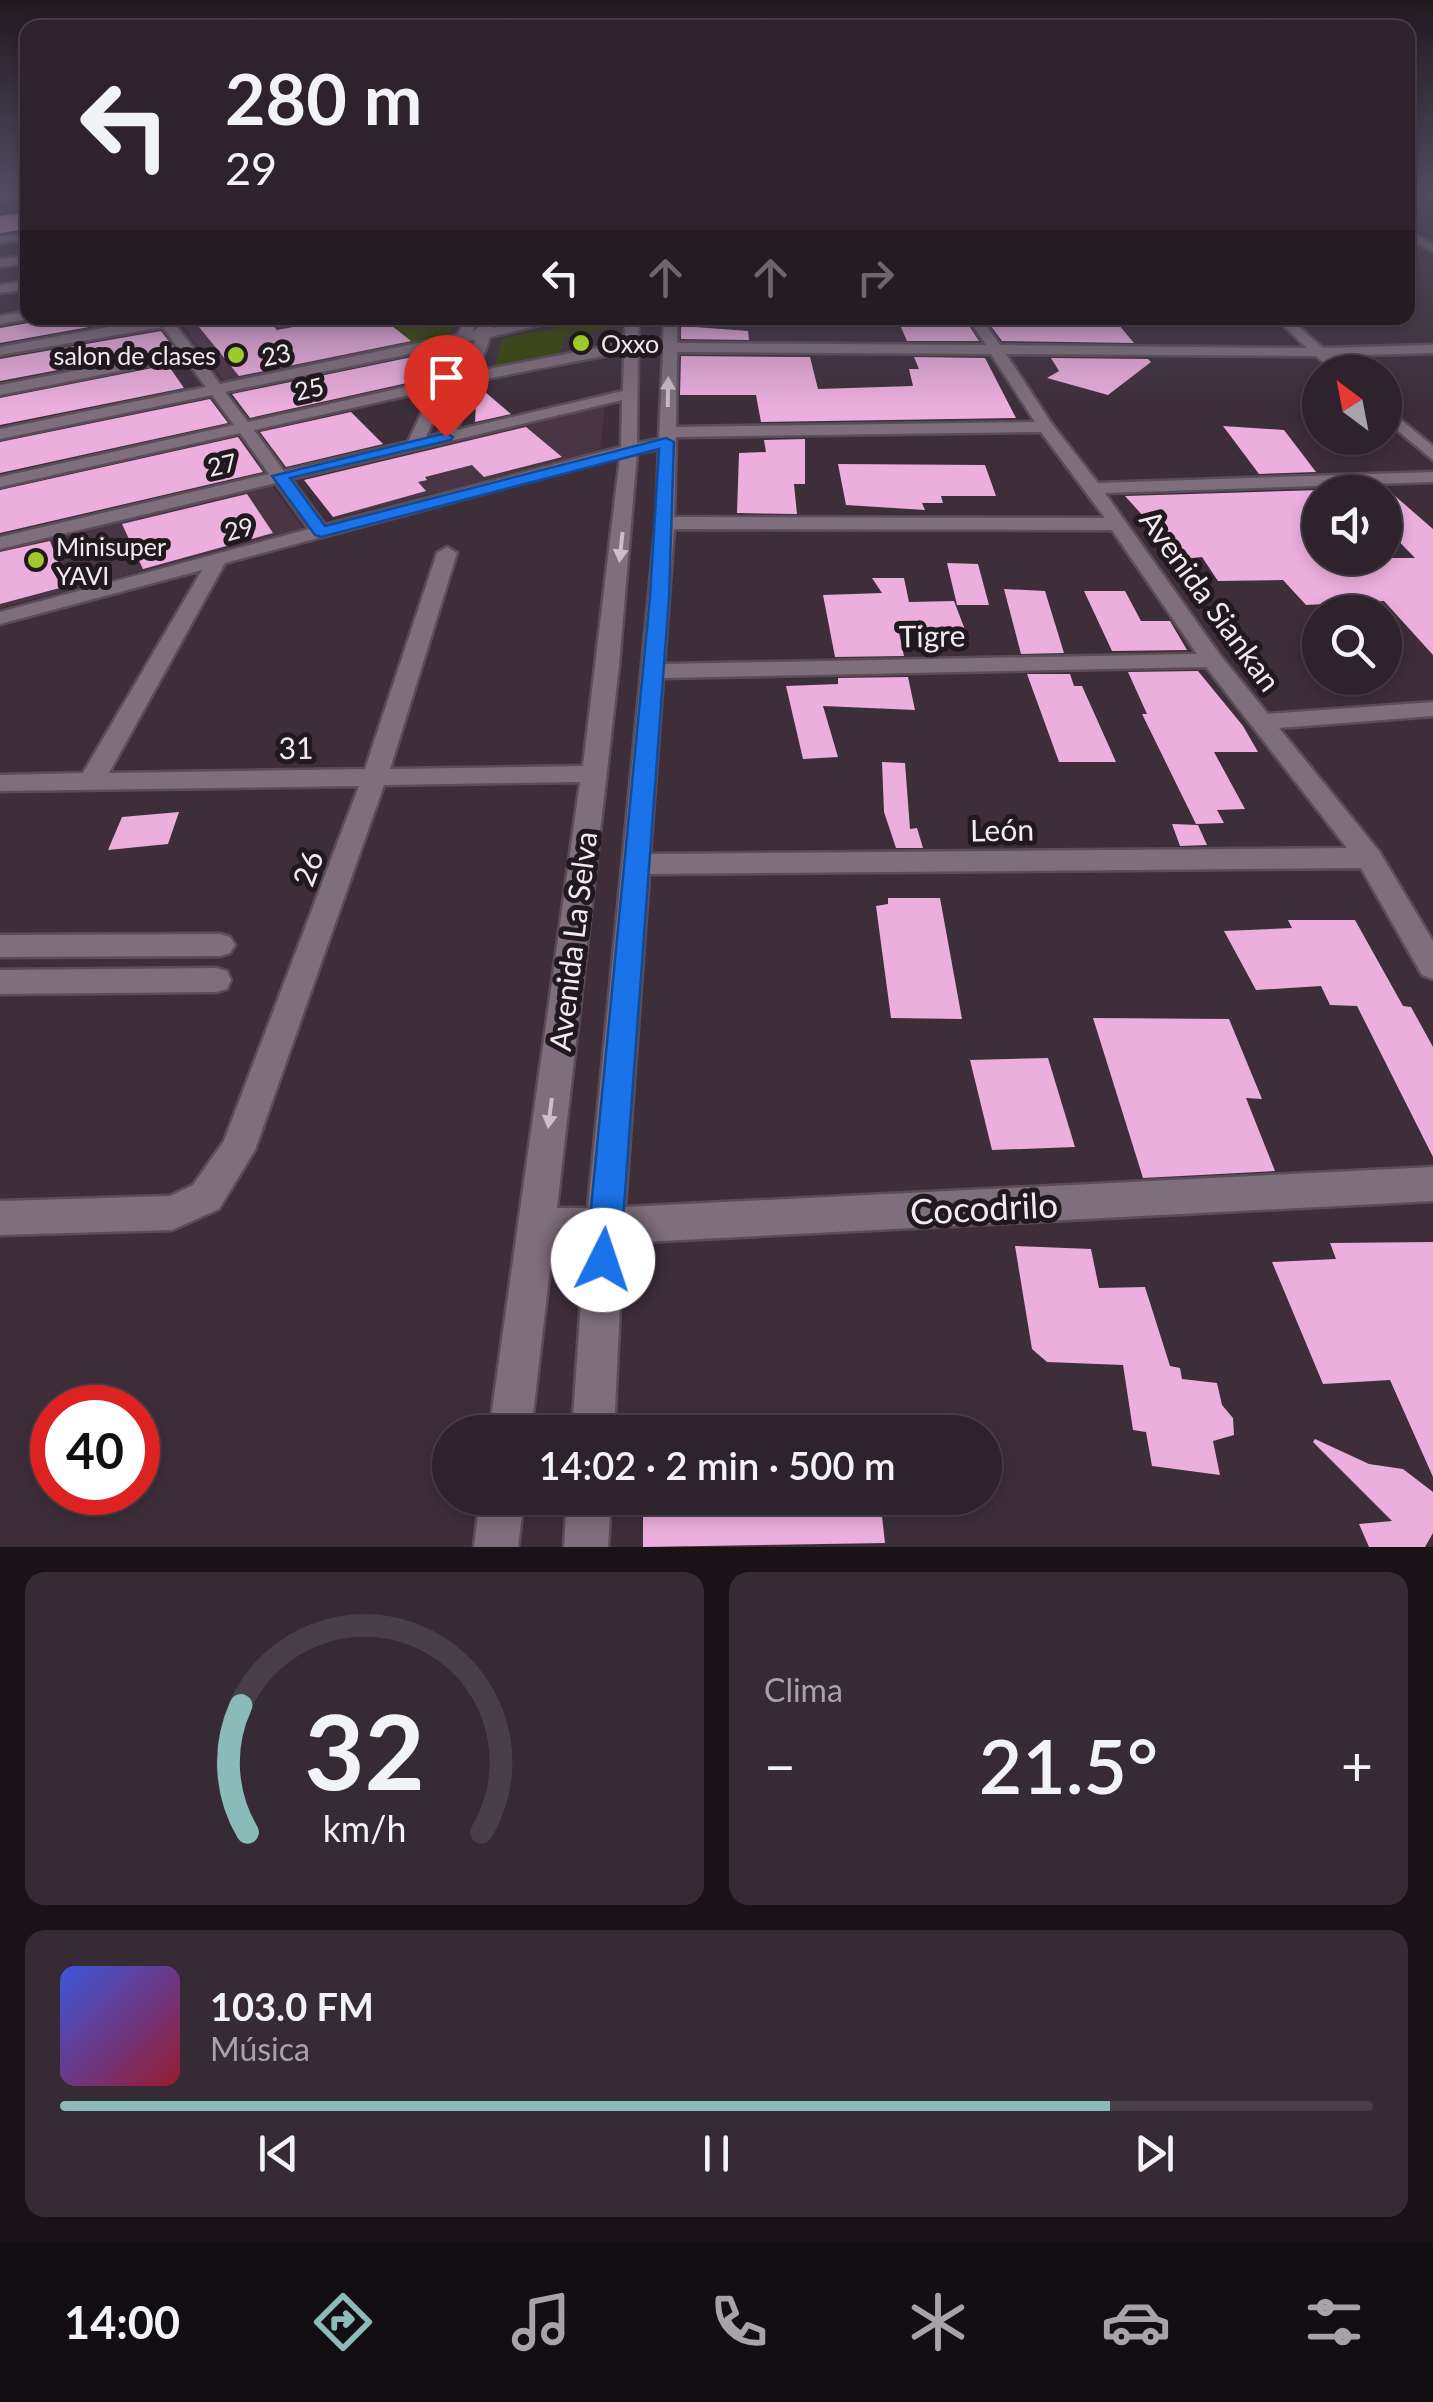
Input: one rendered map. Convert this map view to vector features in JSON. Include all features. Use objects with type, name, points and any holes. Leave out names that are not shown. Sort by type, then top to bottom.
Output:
[{"type":"street","points":[[0,351],[138,325]]},
{"type":"street","points":[[169,325],[321,532]]},
{"type":"street","points":[[416,444],[469,325]]},
{"type":"street","points":[[446,437],[488,325]]},
{"type":"street","name":"23","points":[[0,434],[528,325]]},
{"type":"street","name":"Avenida La Selva","points":[[512,1415],[608,666],[629,450],[632,325]]},
{"type":"street","name":"Avenida La Selva","points":[[594,1415],[605,1226],[665,523],[670,325]]},
{"type":"street","name":"Avenida Siankan","points":[[979,325],[1046,427],[1212,660],[1368,858],[1433,967]]},
{"type":"street","points":[[1290,325],[1323,355]]},
{"type":"street","name":"25","points":[[0,482],[594,351],[630,347],[994,352],[1433,349]]},
{"type":"street","points":[[0,390],[190,353]]},
{"type":"street","name":"27","points":[[0,542],[630,394]]},
{"type":"street","name":"29","points":[[0,618],[667,437],[1046,427]]},
{"type":"street","points":[[1402,428],[1433,456]]},
{"type":"street","points":[[1093,488],[1433,477]]},
{"type":"street","points":[[665,523],[1118,524]]},
{"type":"street","name":"26","points":[[0,1218],[172,1213],[206,1196],[238,1150],[374,779],[447,553]]},
{"type":"street","points":[[90,782],[218,560]]},
{"type":"street","name":"Tigre","points":[[654,670],[1212,660]]},
{"type":"street","points":[[1264,722],[1433,709]]},
{"type":"street","name":"31","points":[[0,782],[592,774]]},
{"type":"street","name":"León","points":[[635,864],[1368,858]]},
{"type":"street","points":[[0,946],[220,945]]},
{"type":"street","points":[[0,982],[216,980]]},
{"type":"street","name":"Cocodrilo","points":[[535,1226],[605,1226],[1433,1184]]},
{"type":"street","points":[[496,1547],[500,1515]]},
{"type":"street","points":[[586,1547],[588,1515]]},
{"type":"shaded area","points":[[183,325],[378,325],[404,346],[225,382]]},
{"type":"shaded area","points":[[605,406],[600,450],[337,518],[307,479]]},
{"type":"shaded area","points":[[271,484],[303,528],[0,608],[0,550]]},
{"type":"green space","points":[[378,325],[454,325],[448,337],[404,346]]},
{"type":"green space","points":[[571,325],[616,325],[565,337],[559,356],[494,370],[503,338]]},
{"type":"building","points":[[20,324],[100,325],[0,343],[0,328]]},
{"type":"building","points":[[272,325],[277,330],[304,325],[391,325],[411,341],[239,376],[199,327]]},
{"type":"building","points":[[900,325],[969,325],[979,341],[907,341]]},
{"type":"building","points":[[990,325],[1119,325],[1134,343],[1002,341]]},
{"type":"building","points":[[681,326],[748,331],[749,340],[681,339]]},
{"type":"building","points":[[161,331],[174,348],[0,381],[0,359]]},
{"type":"building","points":[[427,354],[440,365],[434,377],[250,418],[232,394]]},
{"type":"building","points":[[681,356],[810,357],[818,389],[913,386],[909,369],[919,369],[914,357],[985,358],[1016,418],[761,422],[756,395],[680,395]]},
{"type":"building","points":[[1051,358],[1151,362],[1108,395],[1047,378],[1059,371]]},
{"type":"building","points":[[168,365],[184,388],[0,425],[0,398]]},
{"type":"building","points":[[477,385],[511,414],[475,422]]},
{"type":"building","points":[[210,399],[228,423],[0,473],[0,442]]},
{"type":"building","points":[[351,412],[383,444],[286,467],[260,432]]},
{"type":"building","points":[[1223,426],[1284,430],[1316,472],[1259,474]]},
{"type":"building","points":[[526,427],[562,457],[484,477],[472,465],[425,477],[427,480],[418,482],[426,491],[333,517],[304,480]]},
{"type":"building","points":[[238,437],[263,472],[0,533],[0,490]]},
{"type":"building","points":[[805,439],[805,484],[794,484],[797,514],[737,513],[739,453],[766,452],[764,440]]},
{"type":"building","points":[[838,464],[985,465],[996,496],[941,496],[943,503],[922,503],[925,510],[846,505]]},
{"type":"building","points":[[1302,491],[1302,575],[1402,575],[1402,558],[1415,558],[1402,545],[1402,502],[1433,529],[1433,655],[1402,621],[1402,595],[1302,595],[1302,601],[1283,580],[1218,581],[1202,557],[1182,559],[1125,496]]},
{"type":"building","points":[[247,494],[273,533],[143,569],[122,524]]},
{"type":"building","points":[[50,541],[67,586],[0,604],[0,552]]},
{"type":"building","points":[[947,563],[978,564],[989,605],[957,605]]},
{"type":"building","points":[[872,578],[904,578],[909,602],[954,601],[967,635],[929,639],[916,632],[920,646],[916,648],[897,623],[904,656],[835,657],[823,595],[882,593]]},
{"type":"building","points":[[1004,589],[1045,591],[1064,653],[1021,654]]},
{"type":"building","points":[[1084,591],[1125,591],[1141,621],[1170,621],[1187,650],[1112,651]]},
{"type":"building","points":[[1198,671],[1243,726],[1258,752],[1214,752],[1245,809],[1217,810],[1224,823],[1196,824],[1142,714],[1147,714],[1128,672]]},
{"type":"building","points":[[1027,674],[1070,674],[1074,686],[1082,686],[1116,762],[1059,762]]},
{"type":"building","points":[[908,677],[915,710],[823,706],[838,757],[803,759],[786,686],[838,684],[838,678]]},
{"type":"building","points":[[882,762],[905,763],[910,829],[917,828],[923,848],[896,848],[884,812]]},
{"type":"building","points":[[179,812],[168,844],[108,850],[122,817]]},
{"type":"building","points":[[1172,824],[1198,825],[1207,845],[1180,846]]},
{"type":"building","points":[[888,898],[940,898],[962,1019],[891,1018],[876,906],[888,904]]},
{"type":"building","points":[[1288,920],[1355,920],[1403,1006],[1411,1007],[1433,1047],[1433,1157],[1357,1006],[1330,1005],[1321,986],[1256,990],[1224,931],[1292,928]]},
{"type":"building","points":[[1093,1018],[1229,1019],[1262,1099],[1246,1098],[1275,1171],[1143,1178]]},
{"type":"building","points":[[1048,1058],[1075,1147],[992,1150],[970,1060]]},
{"type":"building","points":[[1433,1242],[1433,1477],[1390,1380],[1323,1384],[1272,1262],[1336,1259],[1330,1243]]},
{"type":"building","points":[[1015,1246],[1091,1249],[1099,1288],[1145,1287],[1170,1366],[1180,1368],[1182,1379],[1217,1383],[1222,1405],[1233,1418],[1234,1435],[1213,1441],[1220,1475],[1152,1466],[1146,1432],[1133,1430],[1123,1365],[1047,1362],[1032,1349]]},
{"type":"building","points":[[1315,1439],[1369,1464],[1403,1469],[1433,1492],[1433,1533],[1425,1547],[1369,1547],[1359,1524],[1392,1521],[1313,1442]]},
{"type":"building","points":[[643,1515],[882,1515],[885,1543],[643,1547]]},
{"type":"place","name":"Oxxo","points":[[581,343]]},
{"type":"place","name":"salon de clases","points":[[236,355]]},
{"type":"place","name":"Minisuper YAVI","points":[[36,560]]},
{"type":"route","points":[[446,437],[280,476],[321,532],[666,442],[668,467],[659,597],[603,1260]]}]
